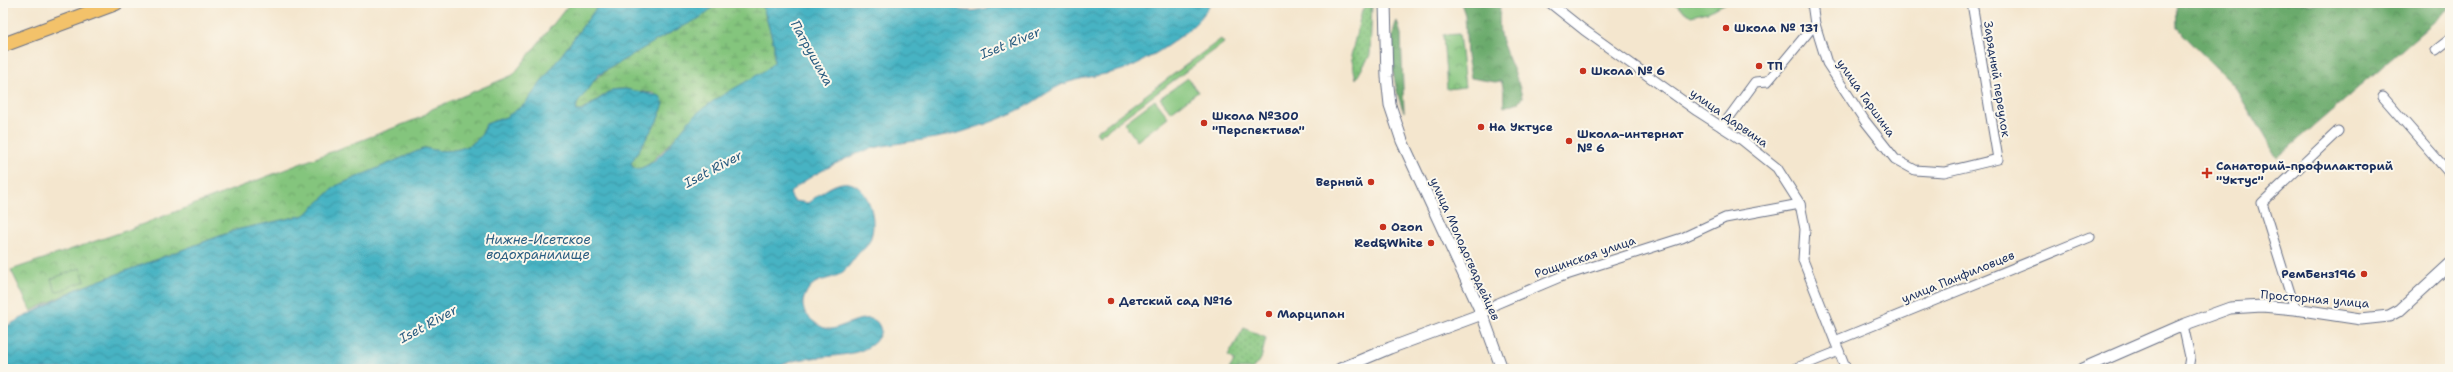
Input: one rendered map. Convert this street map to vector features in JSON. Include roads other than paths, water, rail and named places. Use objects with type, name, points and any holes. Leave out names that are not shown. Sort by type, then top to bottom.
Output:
[{"type":"main road","points":[[3,45],[110,4]]},
{"type":"street","name":"улица Молодогвардейцев","points":[[1385,3],[1387,77],[1390,106],[1402,141],[1482,314],[1502,369]]},
{"type":"street","name":"улица Дарвина","points":[[1550,3],[1584,30],[1742,140],[1777,168],[1800,204],[1805,229],[1803,260],[1846,369]]},
{"type":"street","name":"улица Гаршина","points":[[1812,3],[1815,24],[1827,63],[1865,121],[1895,160],[1915,170]]},
{"type":"street","name":"Зарядный переулок","points":[[1915,170],[1944,172],[1998,159],[1972,3]]},
{"type":"street","points":[[1722,127],[1754,82],[1768,81],[1815,24]]},
{"type":"street","points":[[2436,50],[2450,39]]},
{"type":"street","points":[[2383,97],[2450,174]]},
{"type":"street","points":[[2295,309],[2262,202],[2338,131]]},
{"type":"street","name":"Рощинская улица","points":[[1340,369],[1390,348],[1482,314],[1496,304],[1560,277],[1682,238],[1725,218],[1800,204]]},
{"type":"street","name":"улица Панфиловцев","points":[[1835,340],[2090,237]]},
{"type":"street","name":"Просторная улица","points":[[2082,369],[2183,325],[2230,308],[2262,306],[2295,309],[2361,319],[2390,316],[2400,310],[2450,264]]},
{"type":"street","points":[[2183,325],[2190,357],[2188,369]]},
{"type":"street","points":[[1794,369],[1839,352]]},
{"type":"water","name":"Нижне-Исетское водохранилище","points":[[600,3],[718,3],[700,18],[664,36],[598,75],[577,104],[576,111],[582,111],[612,90],[625,89],[660,96],[664,104],[657,121],[631,163],[633,168],[637,169],[645,166],[661,155],[695,115],[703,108],[767,69],[774,62],[774,45],[762,3],[952,3],[960,10],[972,11],[1015,3],[1210,3],[1197,22],[1187,31],[1162,50],[1138,64],[1111,73],[1061,85],[1030,104],[1002,118],[961,132],[948,136],[883,146],[863,151],[826,168],[794,189],[790,194],[794,201],[808,203],[834,185],[848,183],[855,185],[862,191],[872,211],[872,235],[865,248],[843,272],[812,285],[803,300],[804,311],[808,316],[817,324],[827,329],[832,329],[867,319],[873,320],[878,324],[881,331],[874,342],[863,350],[849,354],[801,359],[787,363],[776,369],[3,369],[3,328],[77,289],[236,230],[305,215],[336,186],[425,148],[443,151],[470,145],[483,133],[486,124],[506,117],[525,104]]},
{"type":"place","name":"Школа № 131","points":[[1726,28]]},
{"type":"place","name":"ТП","points":[[1759,66]]},
{"type":"place","name":"Школа № 6","points":[[1583,71]]},
{"type":"place","name":"Школа №300 \"Перспектива\"","points":[[1204,123]]},
{"type":"place","name":"На Уктусе","points":[[1481,127]]},
{"type":"place","name":"Школа-интернат № 6","points":[[1569,141]]},
{"type":"place","name":"Санаторий-профилакторий \"Уктус\"","points":[[2207,173]]},
{"type":"place","name":"Верный","points":[[1371,182]]},
{"type":"place","name":"Ozon","points":[[1383,227]]},
{"type":"place","name":"Red&White","points":[[1431,243]]},
{"type":"place","name":"РемБенз196","points":[[2364,274]]},
{"type":"place","name":"Детский сад №16","points":[[1111,301]]},
{"type":"place","name":"Марципан","points":[[1269,314]]},
{"type":"water label","name":"Iset River","points":[[1010,43]]},
{"type":"water label","name":"Патрушиха","points":[[812,53]]},
{"type":"water label","name":"Iset River","points":[[713,169]]},
{"type":"water label","name":"Iset River","points":[[428,324]]}]
